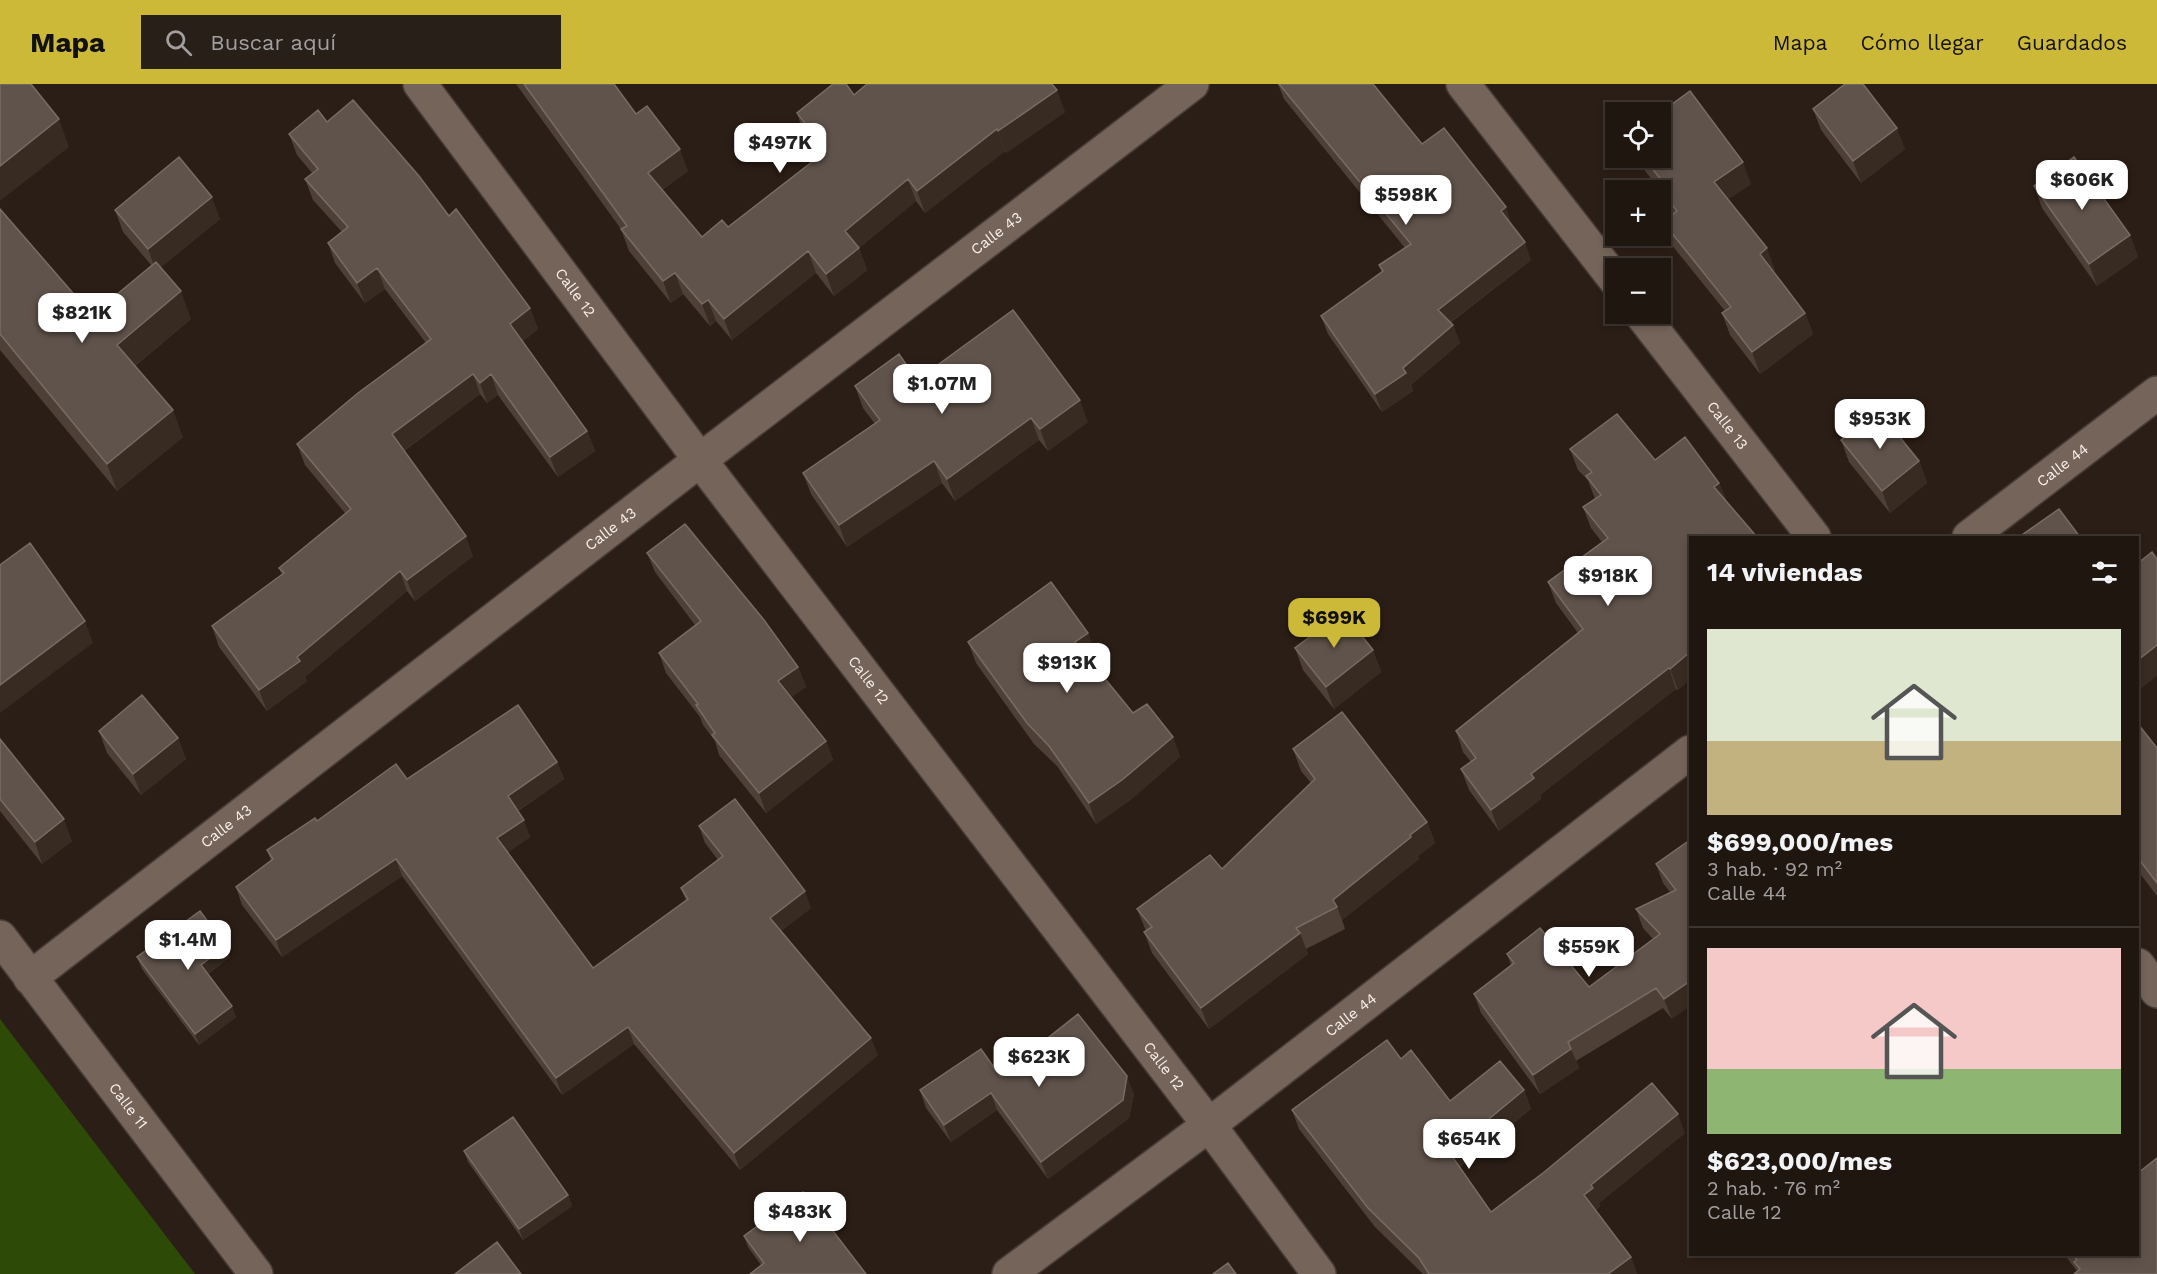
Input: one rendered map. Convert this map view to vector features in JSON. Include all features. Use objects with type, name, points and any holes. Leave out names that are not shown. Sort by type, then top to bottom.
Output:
[{"type":"street","name":"Calle 12","points":[[420,84],[700,460],[1209,1125],[1319,1274]]},
{"type":"street","name":"Calle 43","points":[[30,978],[700,460],[1192,84]]},
{"type":"street","points":[[1462,84],[1605,267]]},
{"type":"street","name":"Calle 13","points":[[1649,324],[1813,536]]},
{"type":"street","name":"Calle 44","points":[[1970,536],[2157,393]]},
{"type":"street","name":"Calle 44","points":[[1009,1274],[1209,1125],[1689,753]]},
{"type":"street","name":"Calle 11","points":[[0,937],[255,1274]]},
{"type":"street","points":[[2139,966],[2157,991]]},
{"type":"green space","points":[[0,1019],[195,1274],[0,1274]]},
{"type":"building","points":[[0,84],[31,84],[59,119],[0,166]]},
{"type":"building","points":[[524,84],[614,84],[636,114],[647,106],[680,149],[648,173],[702,237],[722,220],[728,227],[826,151],[797,113],[833,84],[846,84],[854,95],[867,84],[1052,84],[1057,90],[998,131],[997,129],[917,191],[908,179],[845,231],[859,248],[826,274],[808,251],[724,319],[708,300],[702,304],[675,273],[663,281],[621,229],[627,226]]},
{"type":"building","points":[[1279,84],[1373,84],[1422,144],[1444,128],[1506,207],[1501,211],[1525,242],[1438,310],[1453,325],[1403,368],[1406,373],[1375,394],[1321,316],[1383,271],[1379,265],[1411,244]]},
{"type":"building","points":[[1845,84],[1863,84],[1897,128],[1853,161],[1813,109]]},
{"type":"building","points":[[1690,91],[1743,162],[1714,182],[1767,248],[1760,254],[1805,313],[1752,352],[1722,313],[1731,307],[1671,232],[1671,216],[1677,211],[1671,203],[1671,180],[1661,180],[1652,168],[1671,168],[1671,105]]},
{"type":"building","points":[[353,100],[419,176],[449,216],[456,209],[530,308],[510,324],[587,431],[550,457],[491,374],[480,383],[473,374],[392,434],[466,536],[407,580],[400,571],[297,657],[300,661],[259,690],[212,626],[284,573],[279,568],[351,509],[297,444],[358,393],[431,339],[377,268],[357,283],[328,243],[348,227],[305,179],[318,169],[289,134],[318,110],[327,122]]},
{"type":"building","points":[[179,157],[212,197],[148,249],[115,210]]},
{"type":"building","points":[[2074,157],[2130,235],[2089,264],[2034,186]]},
{"type":"building","points":[[0,209],[92,315],[156,262],[181,291],[117,345],[173,410],[107,464],[0,334]]},
{"type":"building","points":[[1013,310],[1080,400],[1040,429],[1031,418],[947,479],[934,461],[839,525],[803,473],[880,420],[855,386],[899,354],[917,380]]},
{"type":"building","points":[[1878,410],[1919,461],[1882,491],[1841,440]]},
{"type":"building","points":[[1617,414],[1655,460],[1685,437],[1719,483],[1714,487],[1756,536],[1689,536],[1689,653],[1531,774],[1534,778],[1491,810],[1461,769],[1476,758],[1456,731],[1583,629],[1548,582],[1608,538],[1583,507],[1601,495],[1586,476],[1592,472],[1570,449]]},
{"type":"building","points":[[2059,509],[2079,536],[2020,536]]},
{"type":"building","points":[[685,524],[764,620],[798,667],[778,681],[826,741],[759,793],[712,735],[715,733],[696,705],[698,704],[659,653],[701,621],[647,553]]},
{"type":"building","points":[[30,543],[85,621],[0,685],[0,565]]},
{"type":"building","points":[[2152,552],[2157,559],[2157,645],[2139,659],[2139,562]]},
{"type":"building","points":[[1051,582],[1088,633],[1075,642],[1133,713],[1147,704],[1173,737],[1122,780],[1089,803],[1049,746],[1027,723],[968,642]]},
{"type":"building","points":[[1343,612],[1373,650],[1326,687],[1295,648]]},
{"type":"building","points":[[142,695],[178,738],[133,774],[99,731]]},
{"type":"building","points":[[518,705],[557,762],[508,796],[524,820],[497,838],[593,968],[688,899],[681,888],[723,856],[699,826],[735,799],[805,891],[770,918],[871,1038],[734,1153],[628,1027],[556,1078],[396,859],[276,940],[236,887],[273,859],[267,850],[315,818],[317,821],[396,764],[407,779]]},
{"type":"building","points":[[1342,712],[1427,822],[1333,900],[1337,907],[1296,928],[1300,933],[1201,1008],[1144,932],[1152,927],[1137,909],[1210,855],[1222,869],[1315,779],[1293,749]]},
{"type":"building","points":[[2139,725],[2157,748],[2157,883],[2139,859]]},
{"type":"building","points":[[0,739],[64,819],[35,842],[0,799]]},
{"type":"building","points":[[1689,841],[1689,982],[1664,999],[1656,988],[1568,1042],[1571,1049],[1533,1075],[1474,994],[1514,963],[1507,954],[1540,928],[1589,987],[1660,934],[1636,909],[1676,890],[1656,864]]},
{"type":"building","points":[[200,911],[226,946],[201,965],[232,1006],[195,1034],[137,957]]},
{"type":"building","points":[[1078,1014],[1127,1076],[1123,1100],[1041,1162],[991,1093],[944,1125],[920,1090],[981,1049],[1000,1076]]},
{"type":"building","points":[[1387,1040],[1401,1059],[1411,1050],[1450,1101],[1500,1061],[1524,1090],[1449,1152],[1491,1212],[1543,1173],[1652,1083],[1678,1114],[1591,1185],[1593,1188],[1584,1195],[1631,1257],[1608,1274],[1429,1274],[1419,1258],[1368,1208],[1292,1110]]},
{"type":"building","points":[[513,1117],[568,1195],[519,1229],[464,1151]]},
{"type":"building","points":[[2157,1158],[2157,1274],[2074,1274],[2080,1269],[2074,1262],[2077,1260],[2074,1256],[2139,1256],[2139,1172]]},
{"type":"building","points":[[803,1192],[866,1274],[750,1274],[764,1263],[744,1236]]},
{"type":"building","points":[[497,1242],[521,1274],[455,1274]]},
{"type":"building","points":[[1228,1263],[1236,1274],[1213,1274]]}]
